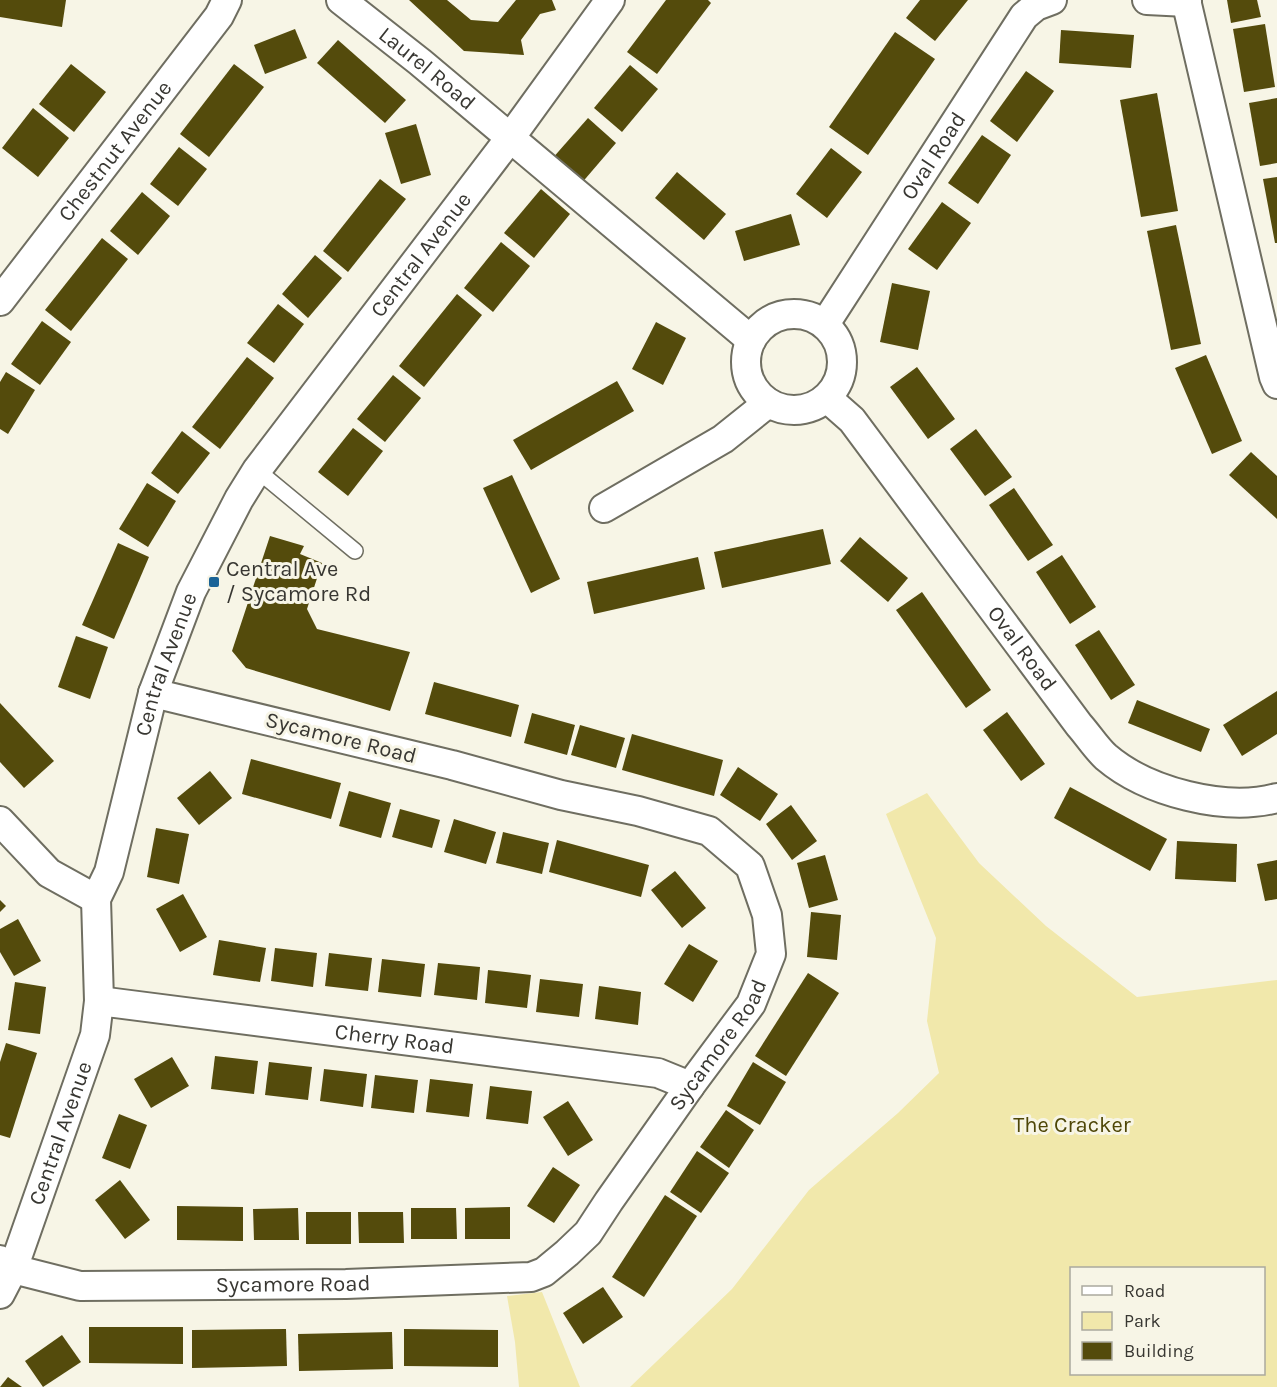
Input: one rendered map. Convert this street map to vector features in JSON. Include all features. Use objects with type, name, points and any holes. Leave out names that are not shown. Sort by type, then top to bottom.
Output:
[{"type":"street","name":"Chestnut Avenue","points":[[0,301],[219,16],[227,0]]},
{"type":"street","name":"Laurel Road","points":[[341,0],[420,62],[510,138]]},
{"type":"street","name":"Oval Road","points":[[825,324],[1024,16],[1036,6],[1052,0]]},
{"type":"street","points":[[1147,0],[1187,1],[1277,384]]},
{"type":"street","name":"Central Avenue","points":[[4,1274],[95,1035],[99,1001],[96,900],[109,872],[153,693],[191,592],[238,499],[257,470],[510,138],[602,4]]},
{"type":"street","points":[[510,138],[751,340]]},
{"type":"street","points":[[784,314],[806,314],[825,324],[841,347],[842,375],[827,398],[808,408],[788,410],[768,402],[752,385],[746,363],[751,340],[764,323],[784,314]]},
{"type":"street","name":"Oval Road","points":[[827,398],[852,420],[1079,725],[1106,756],[1129,772],[1159,788],[1207,800],[1240,802],[1266,801],[1277,798]]},
{"type":"street","points":[[604,508],[723,439],[768,402]]},
{"type":"street","name":"Sycamore Road","points":[[4,1274],[80,1286],[346,1284],[531,1277],[544,1272],[588,1233],[690,1086],[751,1004],[771,954],[767,915],[750,866],[709,831],[638,811],[561,795],[452,765],[153,693]]},
{"type":"street","points":[[0,821],[49,873],[96,900]]},
{"type":"street","name":"Cherry Road","points":[[99,1001],[658,1073],[690,1086]]},
{"type":"lane","points":[[257,470],[355,551]]},
{"type":"green space","name":"The Cracker","points":[[927,793],[979,863],[1046,926],[1137,997],[1277,980],[1277,1387],[630,1387],[732,1289],[809,1190],[898,1113],[939,1073],[927,1021],[936,938],[886,814]]},
{"type":"green space","points":[[542,1292],[580,1387],[519,1387],[515,1342],[507,1296]]},
{"type":"building","points":[[0,0],[66,0],[62,27],[0,17]]},
{"type":"building","points":[[409,0],[447,0],[471,20],[498,22],[516,0],[552,0],[556,10],[540,14],[521,40],[524,55],[464,51]]},
{"type":"building","points":[[666,0],[708,0],[711,3],[657,74],[627,52]]},
{"type":"building","points":[[920,0],[968,0],[935,41],[906,18]]},
{"type":"building","points":[[1227,0],[1257,0],[1261,17],[1231,23]]},
{"type":"building","points":[[1265,24],[1275,87],[1244,92],[1233,29]]},
{"type":"building","points":[[295,29],[307,58],[265,74],[254,45]]},
{"type":"building","points":[[1061,30],[1134,35],[1131,68],[1059,63]]},
{"type":"building","points":[[895,32],[935,59],[868,155],[829,127]]},
{"type":"building","points":[[338,40],[406,100],[385,123],[317,63]]},
{"type":"building","points":[[71,64],[106,92],[74,132],[39,104]]},
{"type":"building","points":[[234,64],[264,87],[209,157],[180,134]]},
{"type":"building","points":[[630,65],[658,89],[622,132],[594,108]]},
{"type":"building","points":[[1026,71],[1054,91],[1017,142],[990,121]]},
{"type":"building","points":[[1157,93],[1178,211],[1141,217],[1120,100]]},
{"type":"building","points":[[1277,98],[1277,163],[1260,166],[1249,103]]},
{"type":"building","points":[[33,108],[69,138],[38,177],[2,148]]},
{"type":"building","points":[[588,118],[616,143],[580,185],[551,160]]},
{"type":"building","points":[[416,124],[431,175],[401,184],[385,133]]},
{"type":"building","points":[[982,135],[1011,155],[978,204],[948,183]]},
{"type":"building","points":[[179,147],[207,169],[178,206],[150,184]]},
{"type":"building","points":[[831,148],[862,172],[827,218],[796,194]]},
{"type":"building","points":[[677,172],[726,214],[704,240],[655,198]]},
{"type":"building","points":[[1277,177],[1277,243],[1275,243],[1263,179]]},
{"type":"building","points":[[380,179],[406,199],[348,272],[323,251]]},
{"type":"building","points":[[541,189],[570,214],[534,258],[504,233]]},
{"type":"building","points":[[142,192],[170,216],[138,255],[110,231]]},
{"type":"building","points":[[942,202],[971,223],[937,270],[908,249]]},
{"type":"building","points":[[791,214],[800,245],[744,261],[735,231]]},
{"type":"building","points":[[1176,225],[1201,344],[1171,350],[1147,231]]},
{"type":"building","points":[[102,238],[128,259],[71,331],[45,310]]},
{"type":"building","points":[[501,242],[530,266],[493,312],[464,288]]},
{"type":"building","points":[[315,255],[342,278],[308,318],[282,294]]},
{"type":"building","points":[[892,283],[930,291],[918,350],[880,342]]},
{"type":"building","points":[[457,294],[482,315],[424,387],[399,366]]},
{"type":"building","points":[[278,304],[304,324],[274,363],[247,343]]},
{"type":"building","points":[[42,321],[71,342],[40,385],[11,364]]},
{"type":"building","points":[[656,322],[686,338],[663,385],[632,369]]},
{"type":"building","points":[[1206,355],[1242,441],[1212,454],[1175,368]]},
{"type":"building","points":[[247,357],[274,378],[220,449],[192,427]]},
{"type":"building","points":[[917,367],[955,419],[928,439],[890,387]]},
{"type":"building","points":[[6,372],[35,390],[8,434],[0,429],[0,382]]},
{"type":"building","points":[[393,375],[421,398],[385,442],[357,419]]},
{"type":"building","points":[[617,381],[634,411],[531,470],[513,440]]},
{"type":"building","points":[[353,428],[383,451],[348,496],[318,472]]},
{"type":"building","points":[[976,429],[1012,477],[985,496],[950,449]]},
{"type":"building","points":[[182,431],[210,453],[178,494],[151,473]]},
{"type":"building","points":[[1251,452],[1277,476],[1277,519],[1229,475]]},
{"type":"building","points":[[512,475],[560,579],[531,593],[483,488]]},
{"type":"building","points":[[147,483],[176,501],[148,547],[119,529]]},
{"type":"building","points":[[1014,488],[1053,545],[1028,561],[989,505]]},
{"type":"building","points":[[823,529],[831,564],[722,588],[714,552]]},
{"type":"building","points":[[270,536],[304,546],[300,554],[322,563],[307,609],[317,629],[410,652],[390,711],[246,668],[232,651]]},
{"type":"building","points":[[860,537],[908,578],[888,602],[840,561]]},
{"type":"building","points":[[118,543],[149,557],[114,639],[82,625]]},
{"type":"building","points":[[1062,555],[1096,607],[1070,624],[1036,572]]},
{"type":"building","points":[[698,557],[705,589],[594,614],[587,582]]},
{"type":"building","points":[[922,592],[991,690],[966,708],[896,610]]},
{"type":"building","points":[[1099,630],[1135,685],[1111,700],[1075,645]]},
{"type":"building","points":[[76,636],[108,647],[90,699],[58,687]]},
{"type":"building","points":[[434,682],[519,705],[511,737],[425,714]]},
{"type":"building","points":[[1277,691],[1277,734],[1242,756],[1223,725]]},
{"type":"building","points":[[1137,700],[1210,729],[1201,752],[1128,723]]},
{"type":"building","points":[[0,703],[54,761],[24,788],[0,762]]},
{"type":"building","points":[[1007,712],[1045,764],[1021,781],[983,730]]},
{"type":"building","points":[[532,713],[575,725],[567,755],[524,743]]},
{"type":"building","points":[[580,725],[625,738],[616,768],[571,755]]},
{"type":"building","points":[[632,734],[723,760],[714,796],[622,770]]},
{"type":"building","points":[[251,759],[341,783],[331,819],[242,794]]},
{"type":"building","points":[[738,767],[778,794],[760,821],[720,795]]},
{"type":"building","points":[[210,771],[232,798],[199,825],[177,798]]},
{"type":"building","points":[[1070,787],[1167,839],[1150,871],[1054,818]]},
{"type":"building","points":[[349,791],[391,803],[381,838],[339,826]]},
{"type":"building","points":[[791,805],[817,841],[792,860],[766,824]]},
{"type":"building","points":[[400,809],[440,820],[432,848],[392,837]]},
{"type":"building","points":[[454,819],[496,832],[486,864],[444,852]]},
{"type":"building","points":[[156,828],[189,834],[179,884],[147,877]]},
{"type":"building","points":[[503,832],[549,843],[542,874],[496,863]]},
{"type":"building","points":[[557,840],[649,865],[641,897],[549,872]]},
{"type":"building","points":[[1177,841],[1237,844],[1236,882],[1175,879]]},
{"type":"building","points":[[825,855],[838,900],[809,908],[797,863]]},
{"type":"building","points":[[1277,860],[1277,899],[1265,901],[1257,864]]},
{"type":"building","points":[[675,871],[706,908],[682,928],[651,890]]},
{"type":"building","points":[[183,894],[207,937],[180,952],[156,909]]},
{"type":"building","points":[[0,900],[6,906],[0,912]]},
{"type":"building","points":[[811,912],[841,915],[837,960],[807,957]]},
{"type":"building","points":[[18,919],[41,961],[14,976],[0,952],[0,929]]},
{"type":"building","points":[[219,940],[266,948],[260,982],[213,975]]},
{"type":"building","points":[[689,944],[718,961],[693,1002],[664,984]]},
{"type":"building","points":[[275,948],[317,953],[313,987],[271,981]]},
{"type":"building","points":[[329,953],[372,958],[368,991],[325,986]]},
{"type":"building","points":[[382,959],[425,964],[421,997],[378,992]]},
{"type":"building","points":[[438,963],[480,967],[477,1000],[434,995]]},
{"type":"building","points":[[488,970],[531,975],[527,1008],[485,1003]]},
{"type":"building","points":[[808,973],[839,993],[786,1076],[755,1056]]},
{"type":"building","points":[[540,979],[583,984],[579,1017],[536,1012]]},
{"type":"building","points":[[15,982],[46,987],[40,1034],[8,1030]]},
{"type":"building","points":[[599,986],[641,992],[638,1025],[595,1019]]},
{"type":"building","points":[[6,1043],[37,1053],[10,1138],[0,1135],[0,1062]]},
{"type":"building","points":[[215,1056],[258,1061],[254,1094],[211,1089]]},
{"type":"building","points":[[172,1057],[189,1086],[151,1108],[134,1079]]},
{"type":"building","points":[[269,1062],[312,1067],[308,1100],[265,1095]]},
{"type":"building","points":[[753,1062],[786,1082],[760,1125],[727,1106]]},
{"type":"building","points":[[324,1069],[367,1074],[363,1107],[320,1101]]},
{"type":"building","points":[[375,1075],[418,1080],[414,1113],[371,1108]]},
{"type":"building","points":[[430,1079],[473,1084],[469,1117],[426,1112]]},
{"type":"building","points":[[490,1086],[532,1091],[528,1124],[486,1119]]},
{"type":"building","points":[[568,1101],[593,1140],[568,1156],[543,1117]]},
{"type":"building","points":[[726,1110],[754,1130],[729,1168],[700,1147]]},
{"type":"building","points":[[119,1114],[147,1125],[130,1169],[102,1158]]},
{"type":"building","points":[[697,1151],[729,1173],[701,1213],[670,1192]]},
{"type":"building","points":[[553,1167],[580,1185],[554,1223],[527,1206]]},
{"type":"building","points":[[120,1180],[150,1220],[125,1239],[95,1200]]},
{"type":"building","points":[[665,1195],[697,1216],[644,1297],[612,1277]]},
{"type":"building","points":[[177,1206],[243,1207],[243,1241],[177,1240]]},
{"type":"building","points":[[510,1207],[510,1239],[465,1239],[465,1208]]},
{"type":"building","points":[[298,1208],[299,1240],[254,1240],[253,1209]]},
{"type":"building","points":[[411,1208],[456,1208],[457,1239],[411,1239]]},
{"type":"building","points":[[306,1212],[351,1212],[351,1244],[306,1244]]},
{"type":"building","points":[[358,1212],[403,1212],[404,1243],[359,1243]]},
{"type":"building","points":[[603,1287],[623,1317],[583,1344],[563,1313]]},
{"type":"building","points":[[89,1327],[183,1327],[183,1364],[89,1363]]},
{"type":"building","points":[[286,1329],[287,1366],[192,1368],[192,1330]]},
{"type":"building","points":[[404,1329],[498,1330],[498,1367],[404,1366]]},
{"type":"building","points":[[392,1332],[393,1369],[299,1371],[298,1334]]},
{"type":"building","points":[[62,1335],[81,1362],[43,1387],[25,1361]]},
{"type":"building","points":[[8,1377],[22,1387],[0,1387]]},
{"type":"place","name":"Central Ave / Sycamore Rd","points":[[214,582]]}]
